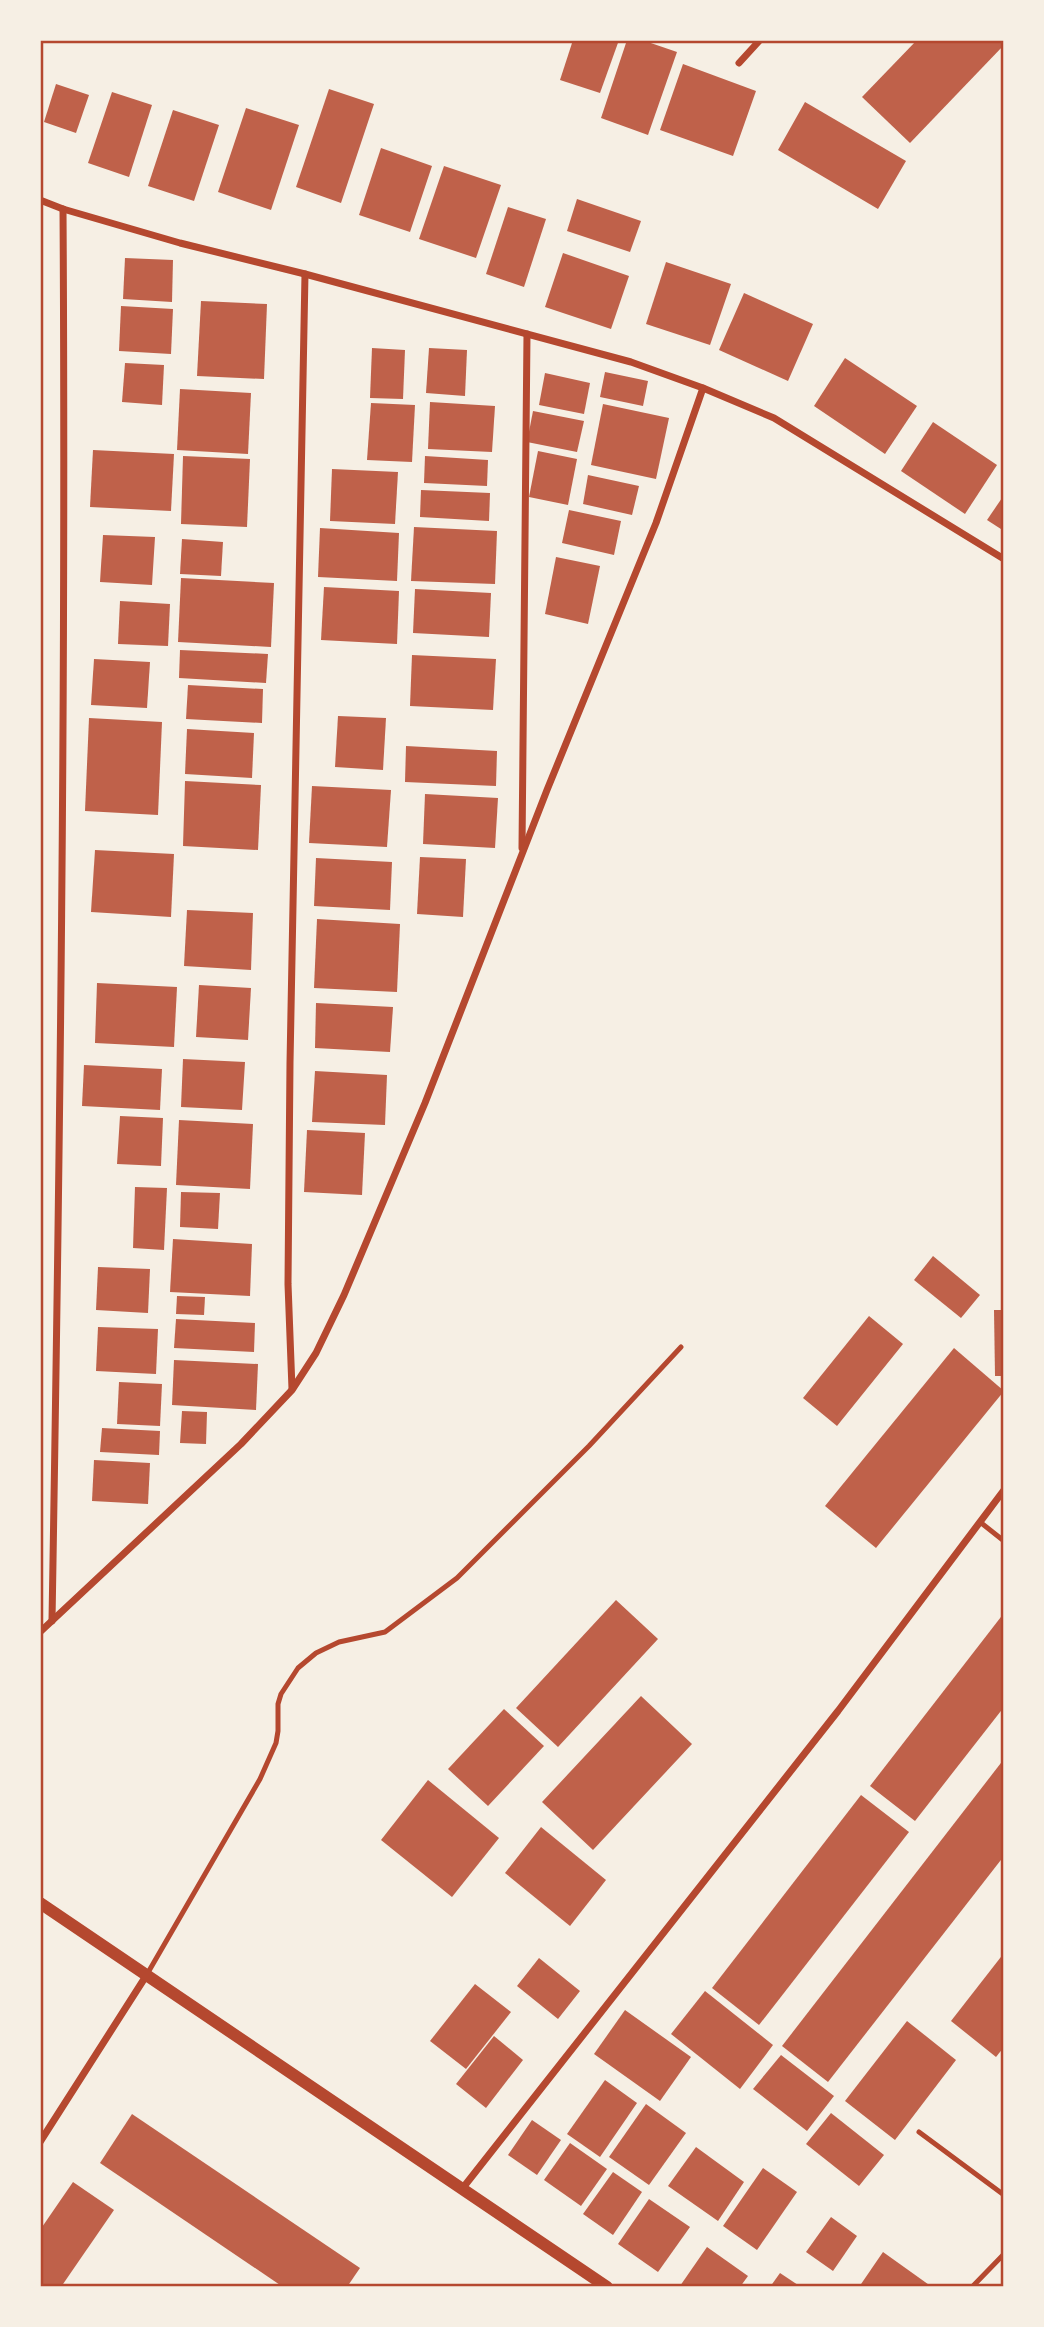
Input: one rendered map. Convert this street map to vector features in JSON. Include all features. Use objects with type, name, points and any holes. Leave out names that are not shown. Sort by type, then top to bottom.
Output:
[{"type":"street","points":[[739,63],[760,40]]},
{"type":"street","points":[[40,200],[180,243],[631,362],[702,388],[774,418],[1004,559]]},
{"type":"street","points":[[52,1621],[65,581],[63,209]]},
{"type":"street","points":[[292,1390],[288,1284],[289,1090],[305,274]]},
{"type":"street","points":[[522,853],[527,334]]},
{"type":"street","points":[[40,1632],[241,1444],[292,1390],[316,1353],[344,1295],[425,1103],[522,853],[656,523],[702,388]]},
{"type":"street","points":[[462,2189],[838,1711],[1004,1490]]},
{"type":"street","points":[[40,1903],[607,2287]]},
{"type":"street","points":[[40,2143],[146,1976]]},
{"type":"lane","points":[[146,1976],[260,1779],[276,1743],[281,1695],[299,1668],[316,1653],[339,1642],[385,1632],[457,1578],[589,1446],[681,1348]]},
{"type":"lane","points":[[980,1522],[1004,1541]]},
{"type":"lane","points":[[919,2132],[1004,2195]]},
{"type":"lane","points":[[972,2287],[1004,2254]]},
{"type":"building","points":[[573,40],[619,40],[600,93],[560,80]]},
{"type":"building","points":[[627,40],[642,40],[677,52],[648,135],[601,118]]},
{"type":"building","points":[[917,40],[1004,40],[1004,45],[910,143],[862,97]]},
{"type":"building","points":[[683,64],[756,91],[733,156],[660,130]]},
{"type":"building","points":[[56,84],[89,95],[76,133],[44,122]]},
{"type":"building","points":[[329,89],[374,104],[341,203],[296,187]]},
{"type":"building","points":[[112,92],[152,105],[129,177],[88,163]]},
{"type":"building","points":[[805,102],[906,161],[878,209],[778,150]]},
{"type":"building","points":[[246,108],[299,125],[271,210],[218,192]]},
{"type":"building","points":[[173,110],[219,125],[194,201],[148,186]]},
{"type":"building","points":[[381,148],[432,166],[410,232],[359,215]]},
{"type":"building","points":[[444,166],[501,185],[476,258],[419,239]]},
{"type":"building","points":[[577,199],[641,221],[630,252],[567,231]]},
{"type":"building","points":[[508,207],[546,219],[524,287],[486,274]]},
{"type":"building","points":[[563,253],[629,276],[611,329],[545,307]]},
{"type":"building","points":[[125,258],[173,260],[172,302],[123,299]]},
{"type":"building","points":[[666,262],[731,284],[710,345],[646,324]]},
{"type":"building","points":[[744,293],[813,324],[788,381],[719,350]]},
{"type":"building","points":[[201,301],[267,304],[264,379],[197,376]]},
{"type":"building","points":[[121,306],[173,309],[171,354],[119,351]]},
{"type":"building","points":[[372,348],[405,350],[403,399],[370,398]]},
{"type":"building","points":[[429,348],[467,350],[465,396],[426,393]]},
{"type":"building","points":[[845,358],[917,406],[885,454],[814,406]]},
{"type":"building","points":[[125,363],[164,365],[162,405],[122,402]]},
{"type":"building","points":[[605,372],[648,381],[643,406],[600,397]]},
{"type":"building","points":[[545,373],[590,383],[584,414],[539,405]]},
{"type":"building","points":[[180,389],[251,393],[248,454],[177,450]]},
{"type":"building","points":[[430,402],[495,406],[492,452],[428,449]]},
{"type":"building","points":[[371,403],[415,405],[412,462],[367,460]]},
{"type":"building","points":[[603,404],[669,418],[656,479],[591,465]]},
{"type":"building","points":[[533,411],[584,421],[577,452],[527,442]]},
{"type":"building","points":[[933,422],[997,465],[965,514],[901,471]]},
{"type":"building","points":[[93,450],[174,454],[171,511],[90,507]]},
{"type":"building","points":[[538,451],[577,459],[568,505],[529,497]]},
{"type":"building","points":[[183,456],[250,459],[247,527],[181,524]]},
{"type":"building","points":[[425,456],[488,460],[487,486],[424,483]]},
{"type":"building","points":[[332,469],[398,472],[395,524],[330,521]]},
{"type":"building","points":[[588,475],[639,486],[632,515],[583,504]]},
{"type":"building","points":[[421,490],[490,493],[489,521],[420,517]]},
{"type":"building","points":[[1004,495],[1004,531],[987,520]]},
{"type":"building","points":[[569,510],[621,521],[614,555],[562,543]]},
{"type":"building","points":[[414,527],[497,531],[495,584],[411,581]]},
{"type":"building","points":[[320,528],[399,533],[397,581],[318,577]]},
{"type":"building","points":[[103,535],[155,537],[152,585],[100,582]]},
{"type":"building","points":[[182,539],[223,542],[221,576],[180,574]]},
{"type":"building","points":[[556,557],[600,566],[588,624],[545,614]]},
{"type":"building","points":[[181,578],[274,583],[271,647],[178,642]]},
{"type":"building","points":[[324,587],[399,591],[397,644],[321,640]]},
{"type":"building","points":[[415,589],[491,593],[489,637],[413,633]]},
{"type":"building","points":[[120,601],[170,604],[168,646],[118,644]]},
{"type":"building","points":[[180,650],[268,654],[266,683],[179,678]]},
{"type":"building","points":[[412,655],[496,659],[493,710],[410,706]]},
{"type":"building","points":[[94,659],[150,662],[147,708],[91,705]]},
{"type":"building","points":[[188,685],[263,689],[262,723],[186,719]]},
{"type":"building","points":[[338,716],[386,718],[383,770],[335,767]]},
{"type":"building","points":[[89,718],[162,722],[158,815],[85,811]]},
{"type":"building","points":[[187,729],[254,733],[252,778],[185,774]]},
{"type":"building","points":[[406,746],[497,751],[496,786],[405,782]]},
{"type":"building","points":[[185,781],[261,785],[258,850],[183,846]]},
{"type":"building","points":[[312,786],[391,790],[387,847],[309,843]]},
{"type":"building","points":[[425,794],[498,798],[495,848],[423,844]]},
{"type":"building","points":[[95,850],[174,854],[171,917],[91,912]]},
{"type":"building","points":[[420,857],[466,859],[463,917],[417,914]]},
{"type":"building","points":[[316,858],[392,862],[390,910],[314,906]]},
{"type":"building","points":[[187,910],[253,913],[251,970],[184,966]]},
{"type":"building","points":[[317,919],[400,924],[397,992],[314,988]]},
{"type":"building","points":[[97,983],[177,987],[174,1047],[95,1043]]},
{"type":"building","points":[[199,985],[251,988],[248,1040],[196,1037]]},
{"type":"building","points":[[316,1003],[393,1007],[390,1052],[315,1048]]},
{"type":"building","points":[[183,1059],[245,1062],[242,1110],[181,1107]]},
{"type":"building","points":[[84,1065],[162,1069],[160,1110],[82,1106]]},
{"type":"building","points":[[315,1071],[387,1075],[385,1125],[312,1122]]},
{"type":"building","points":[[120,1116],[163,1118],[161,1166],[117,1164]]},
{"type":"building","points":[[179,1120],[253,1124],[250,1189],[176,1185]]},
{"type":"building","points":[[307,1130],[365,1133],[362,1195],[304,1192]]},
{"type":"building","points":[[135,1187],[167,1188],[164,1250],[133,1248]]},
{"type":"building","points":[[181,1192],[220,1193],[218,1229],[180,1227]]},
{"type":"building","points":[[173,1239],[252,1244],[250,1296],[170,1292]]},
{"type":"building","points":[[933,1256],[980,1295],[961,1318],[914,1280]]},
{"type":"building","points":[[98,1267],[150,1269],[148,1313],[96,1310]]},
{"type":"building","points":[[177,1296],[205,1297],[204,1315],[176,1314]]},
{"type":"building","points":[[994,1310],[1004,1310],[1004,1376],[995,1376]]},
{"type":"building","points":[[869,1316],[903,1344],[837,1426],[803,1398]]},
{"type":"building","points":[[176,1319],[255,1323],[254,1352],[174,1348]]},
{"type":"building","points":[[98,1327],[158,1329],[156,1374],[96,1371]]},
{"type":"building","points":[[954,1348],[1004,1391],[876,1548],[825,1506]]},
{"type":"building","points":[[174,1360],[258,1364],[256,1410],[172,1405]]},
{"type":"building","points":[[119,1382],[162,1384],[160,1426],[117,1424]]},
{"type":"building","points":[[182,1411],[207,1412],[206,1444],[180,1443]]},
{"type":"building","points":[[102,1428],[160,1431],[159,1455],[100,1452]]},
{"type":"building","points":[[94,1460],[150,1463],[148,1504],[92,1501]]},
{"type":"building","points":[[616,1600],[658,1639],[558,1747],[516,1708]]},
{"type":"building","points":[[1004,1613],[1004,1707],[915,1821],[870,1786]]},
{"type":"building","points":[[641,1696],[692,1744],[593,1850],[542,1802]]},
{"type":"building","points":[[504,1709],[544,1746],[488,1806],[448,1769]]},
{"type":"building","points":[[1004,1759],[1004,1856],[828,2082],[782,2046]]},
{"type":"building","points":[[428,1780],[499,1838],[452,1897],[381,1840]]},
{"type":"building","points":[[861,1795],[909,1832],[759,2025],[712,1988]]},
{"type":"building","points":[[541,1827],[606,1880],[570,1926],[505,1873]]},
{"type":"building","points":[[1004,1953],[1004,2047],[996,2057],[951,2021]]},
{"type":"building","points":[[539,1958],[580,1991],[558,2019],[517,1986]]},
{"type":"building","points":[[475,1984],[511,2012],[466,2069],[430,2041]]},
{"type":"building","points":[[705,1991],[773,2045],[740,2089],[671,2034]]},
{"type":"building","points":[[625,2010],[691,2057],[660,2101],[594,2054]]},
{"type":"building","points":[[907,2021],[956,2060],[895,2140],[845,2101]]},
{"type":"building","points":[[494,2036],[523,2060],[486,2108],[456,2084]]},
{"type":"building","points":[[781,2055],[834,2096],[807,2131],[753,2089]]},
{"type":"building","points":[[605,2080],[637,2103],[600,2157],[567,2134]]},
{"type":"building","points":[[646,2104],[686,2133],[649,2185],[609,2157]]},
{"type":"building","points":[[831,2113],[884,2155],[859,2186],[806,2144]]},
{"type":"building","points":[[132,2114],[360,2268],[347,2287],[283,2287],[100,2163]]},
{"type":"building","points":[[532,2120],[561,2140],[537,2175],[508,2155]]},
{"type":"building","points":[[570,2143],[607,2169],[581,2206],[544,2180]]},
{"type":"building","points":[[696,2147],[744,2182],[718,2221],[668,2186]]},
{"type":"building","points":[[763,2168],[797,2192],[757,2250],[723,2226]]},
{"type":"building","points":[[613,2172],[642,2192],[613,2235],[583,2214]]},
{"type":"building","points":[[73,2182],[114,2210],[61,2287],[40,2287],[40,2230]]},
{"type":"building","points":[[649,2199],[690,2227],[658,2272],[618,2244]]},
{"type":"building","points":[[831,2217],[857,2236],[833,2271],[806,2252]]},
{"type":"building","points":[[707,2247],[748,2276],[740,2287],[680,2286]]},
{"type":"building","points":[[883,2252],[932,2287],[859,2287]]},
{"type":"building","points":[[780,2273],[801,2287],[770,2287]]}]
